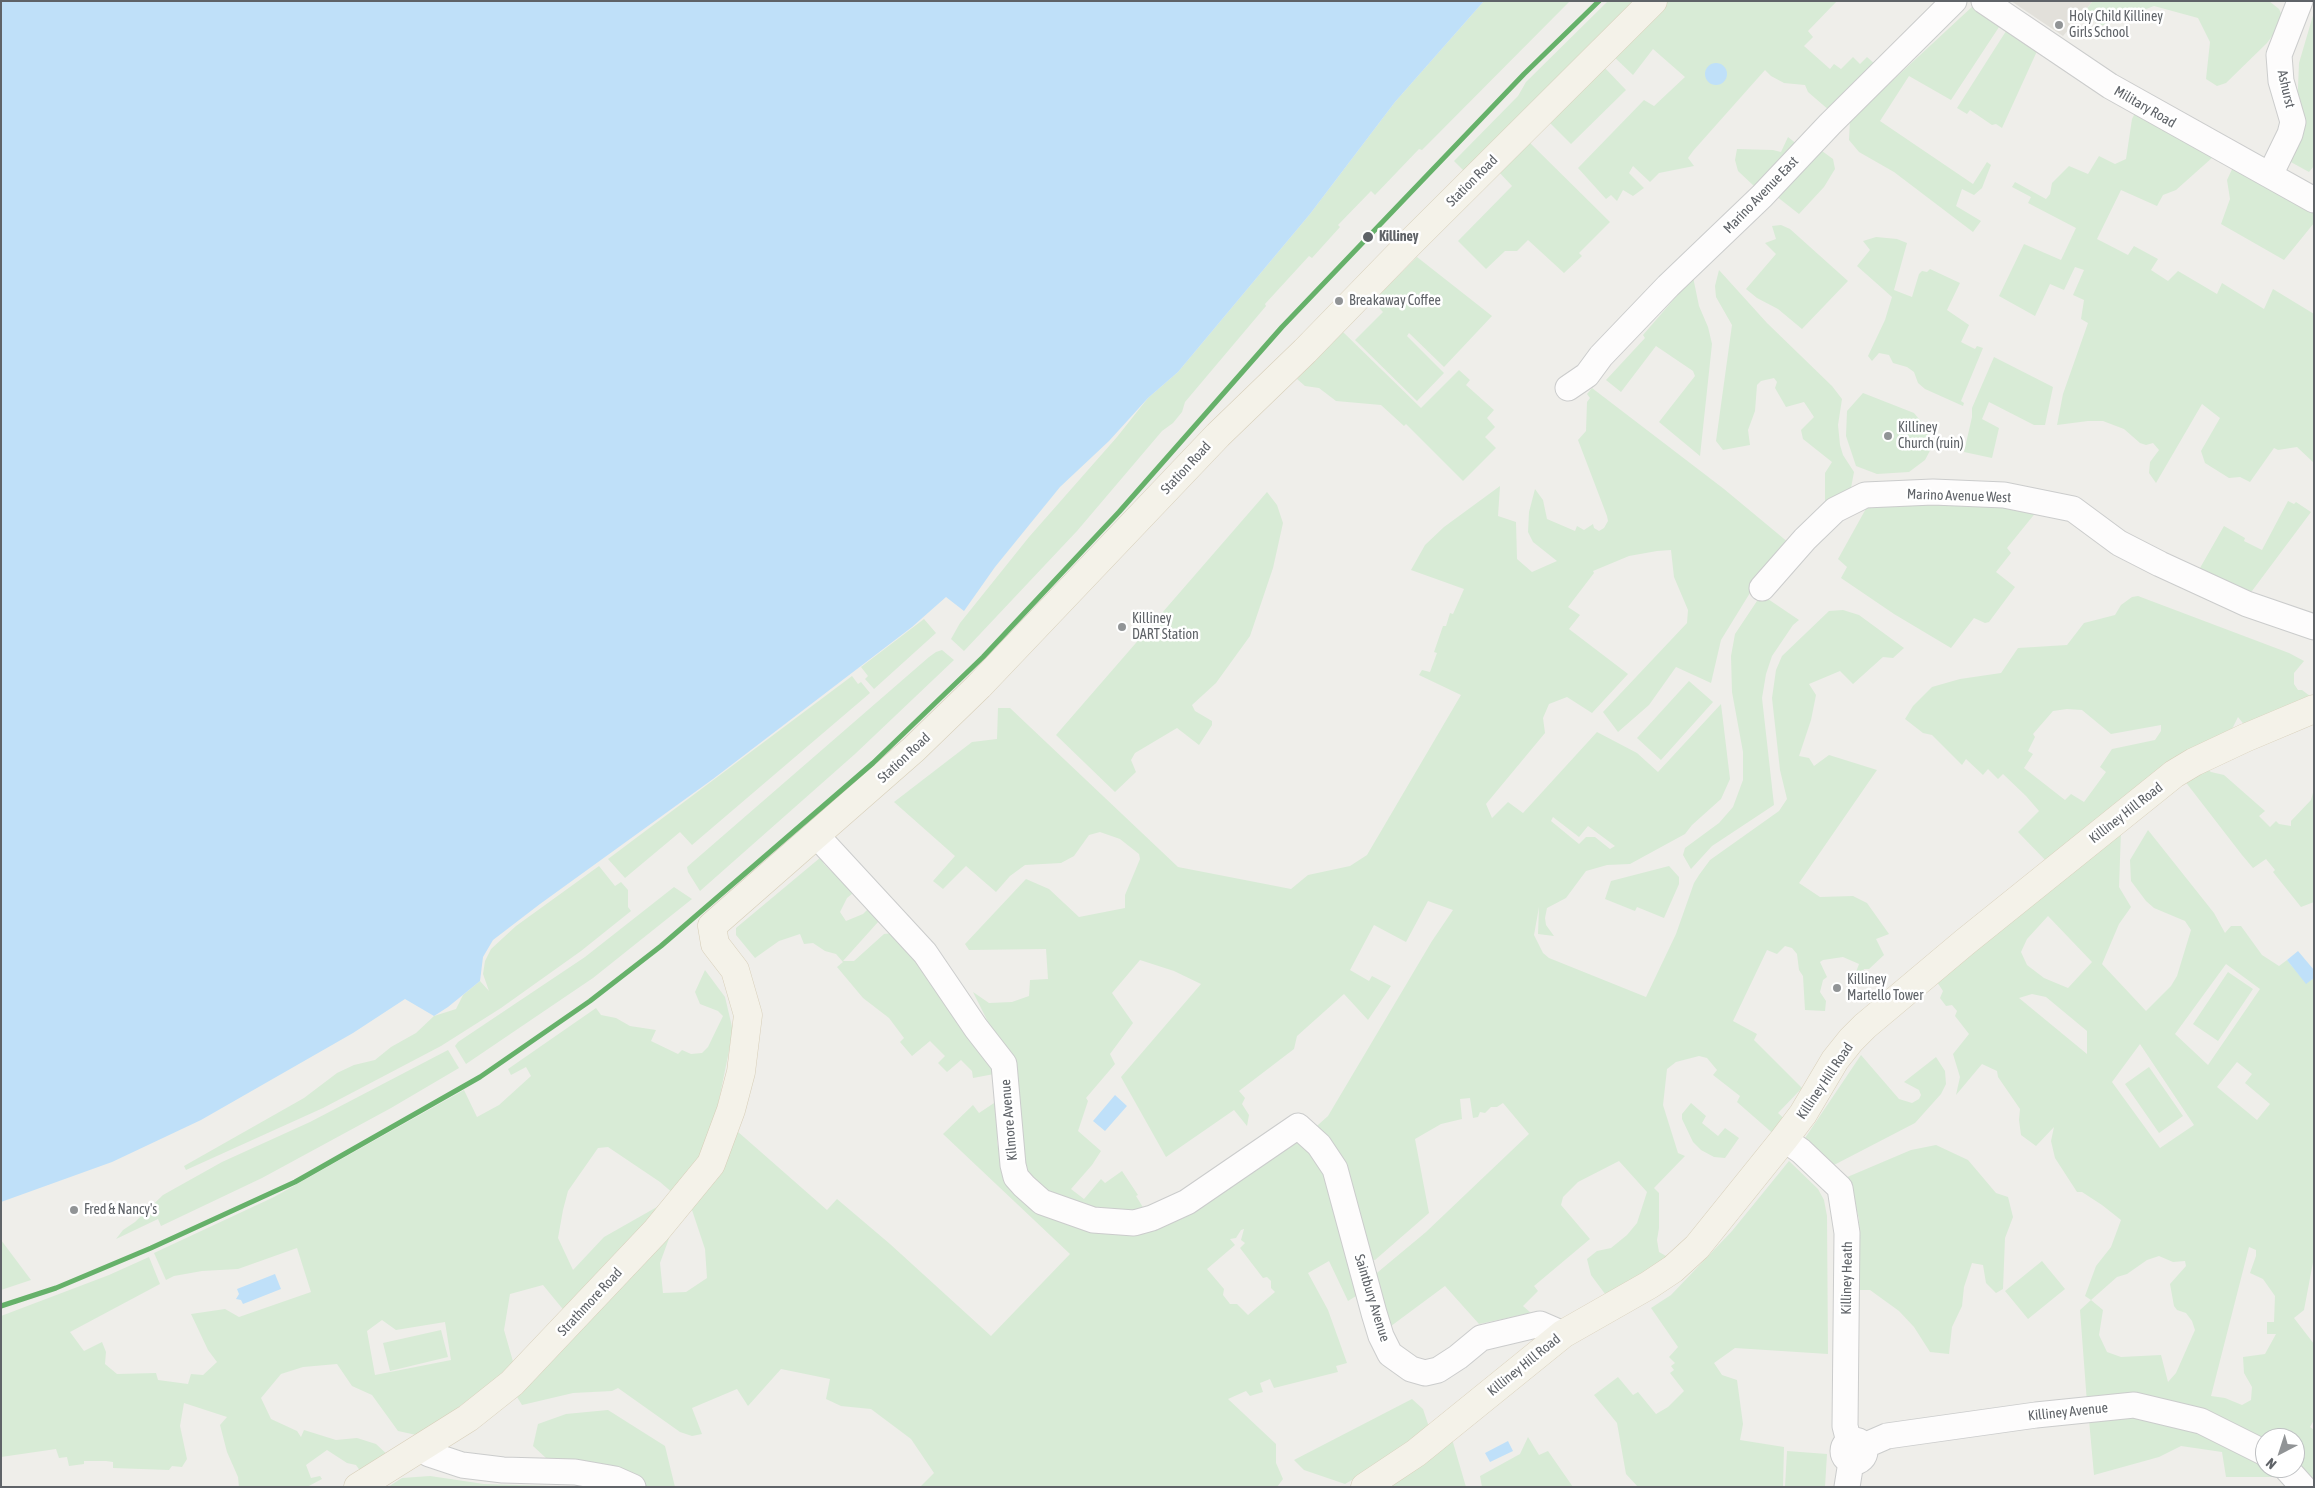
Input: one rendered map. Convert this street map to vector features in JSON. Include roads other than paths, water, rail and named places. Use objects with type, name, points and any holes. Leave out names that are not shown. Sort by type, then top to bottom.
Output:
[{"type":"main road","name":"Station Road","points":[[712,926],[826,846],[914,749],[987,678],[1218,435],[1305,351],[1424,229],[1653,1]]},
{"type":"main road","name":"Killiney Hill Road","points":[[1365,1487],[1416,1453],[1563,1334],[1649,1285],[1673,1269],[1697,1247],[1784,1140],[1835,1060],[1865,1026],[2055,868],[2174,774],[2194,762],[2314,709]]},
{"type":"main road","name":"Strathmore Road","points":[[358,1487],[425,1447],[468,1418],[512,1383],[656,1231],[711,1164],[731,1110],[741,1072],[748,1016],[735,970],[715,944],[712,926]]},
{"type":"street","name":"Marino Avenue East","points":[[1568,388],[1587,375],[1601,356],[1668,286],[1762,196],[1830,124],[1929,29],[1954,1]]},
{"type":"street","name":"Military Road","points":[[1984,1],[2110,86],[2231,156],[2314,200]]},
{"type":"street","name":"Ashurst","points":[[2270,175],[2290,134],[2291,110],[2281,80],[2279,54],[2300,1]]},
{"type":"street","name":"Marino Avenue West","points":[[1762,588],[1804,539],[1835,510],[1865,495],[1933,492],[2004,495],[2073,509],[2119,543],[2160,564],[2247,604],[2314,626]]},
{"type":"street","name":"Kilmore Avenue","points":[[826,846],[925,953],[976,1028],[1004,1064],[1013,1165],[1016,1177],[1042,1202],[1093,1220],[1134,1223],[1152,1218],[1195,1197],[1298,1126]]},
{"type":"street","name":"Saintbury Avenue","points":[[1298,1126],[1319,1145],[1335,1169],[1374,1313],[1381,1336],[1390,1354],[1411,1369],[1425,1373],[1438,1370],[1458,1357],[1481,1338],[1540,1324],[1563,1334]]},
{"type":"street","name":"Killiney Heath","points":[[1784,1140],[1801,1152],[1840,1188],[1847,1233],[1844,1426],[1855,1450],[1847,1487]]},
{"type":"street","name":"Killiney Avenue","points":[[1855,1450],[1887,1436],[2036,1415],[2134,1405],[2201,1421],[2255,1448]]},
{"type":"street","points":[[425,1447],[429,1454],[462,1465],[503,1470],[575,1472],[614,1479],[633,1487]]},
{"type":"water","points":[[1,1],[1484,1],[1395,102],[1310,214],[1178,372],[1148,398],[1109,441],[1060,487],[995,567],[964,611],[946,597],[912,627],[713,779],[540,904],[493,940],[483,957],[480,981],[434,1016],[405,999],[353,1033],[201,1120],[112,1162],[1,1202]]},
{"type":"water","points":[[1716,63],[1724,66],[1727,74],[1724,82],[1716,85],[1708,82],[1705,74],[1708,66]]},
{"type":"water","points":[[2298,951],[2314,970],[2314,978],[2306,984],[2287,960]]},
{"type":"water","points":[[1115,1095],[1127,1106],[1105,1131],[1093,1121]]},
{"type":"water","points":[[275,1274],[281,1289],[243,1304],[241,1300],[236,1299],[239,1294],[237,1289]]},
{"type":"water","points":[[1508,1441],[1513,1451],[1490,1462],[1485,1453]]},
{"type":"place","name":"Holy Child Killiney Girls School","points":[[2059,25]]},
{"type":"place","name":"Killiney","points":[[1368,237]]},
{"type":"place","name":"Breakaway Coffee","points":[[1339,301]]},
{"type":"place","name":"Killiney Church (ruin)","points":[[1888,436]]},
{"type":"place","name":"Killiney DART Station","points":[[1122,627]]},
{"type":"place","name":"Killiney Martello Tower","points":[[1837,988]]},
{"type":"place","name":"Fred & Nancy's","points":[[74,1210]]}]
